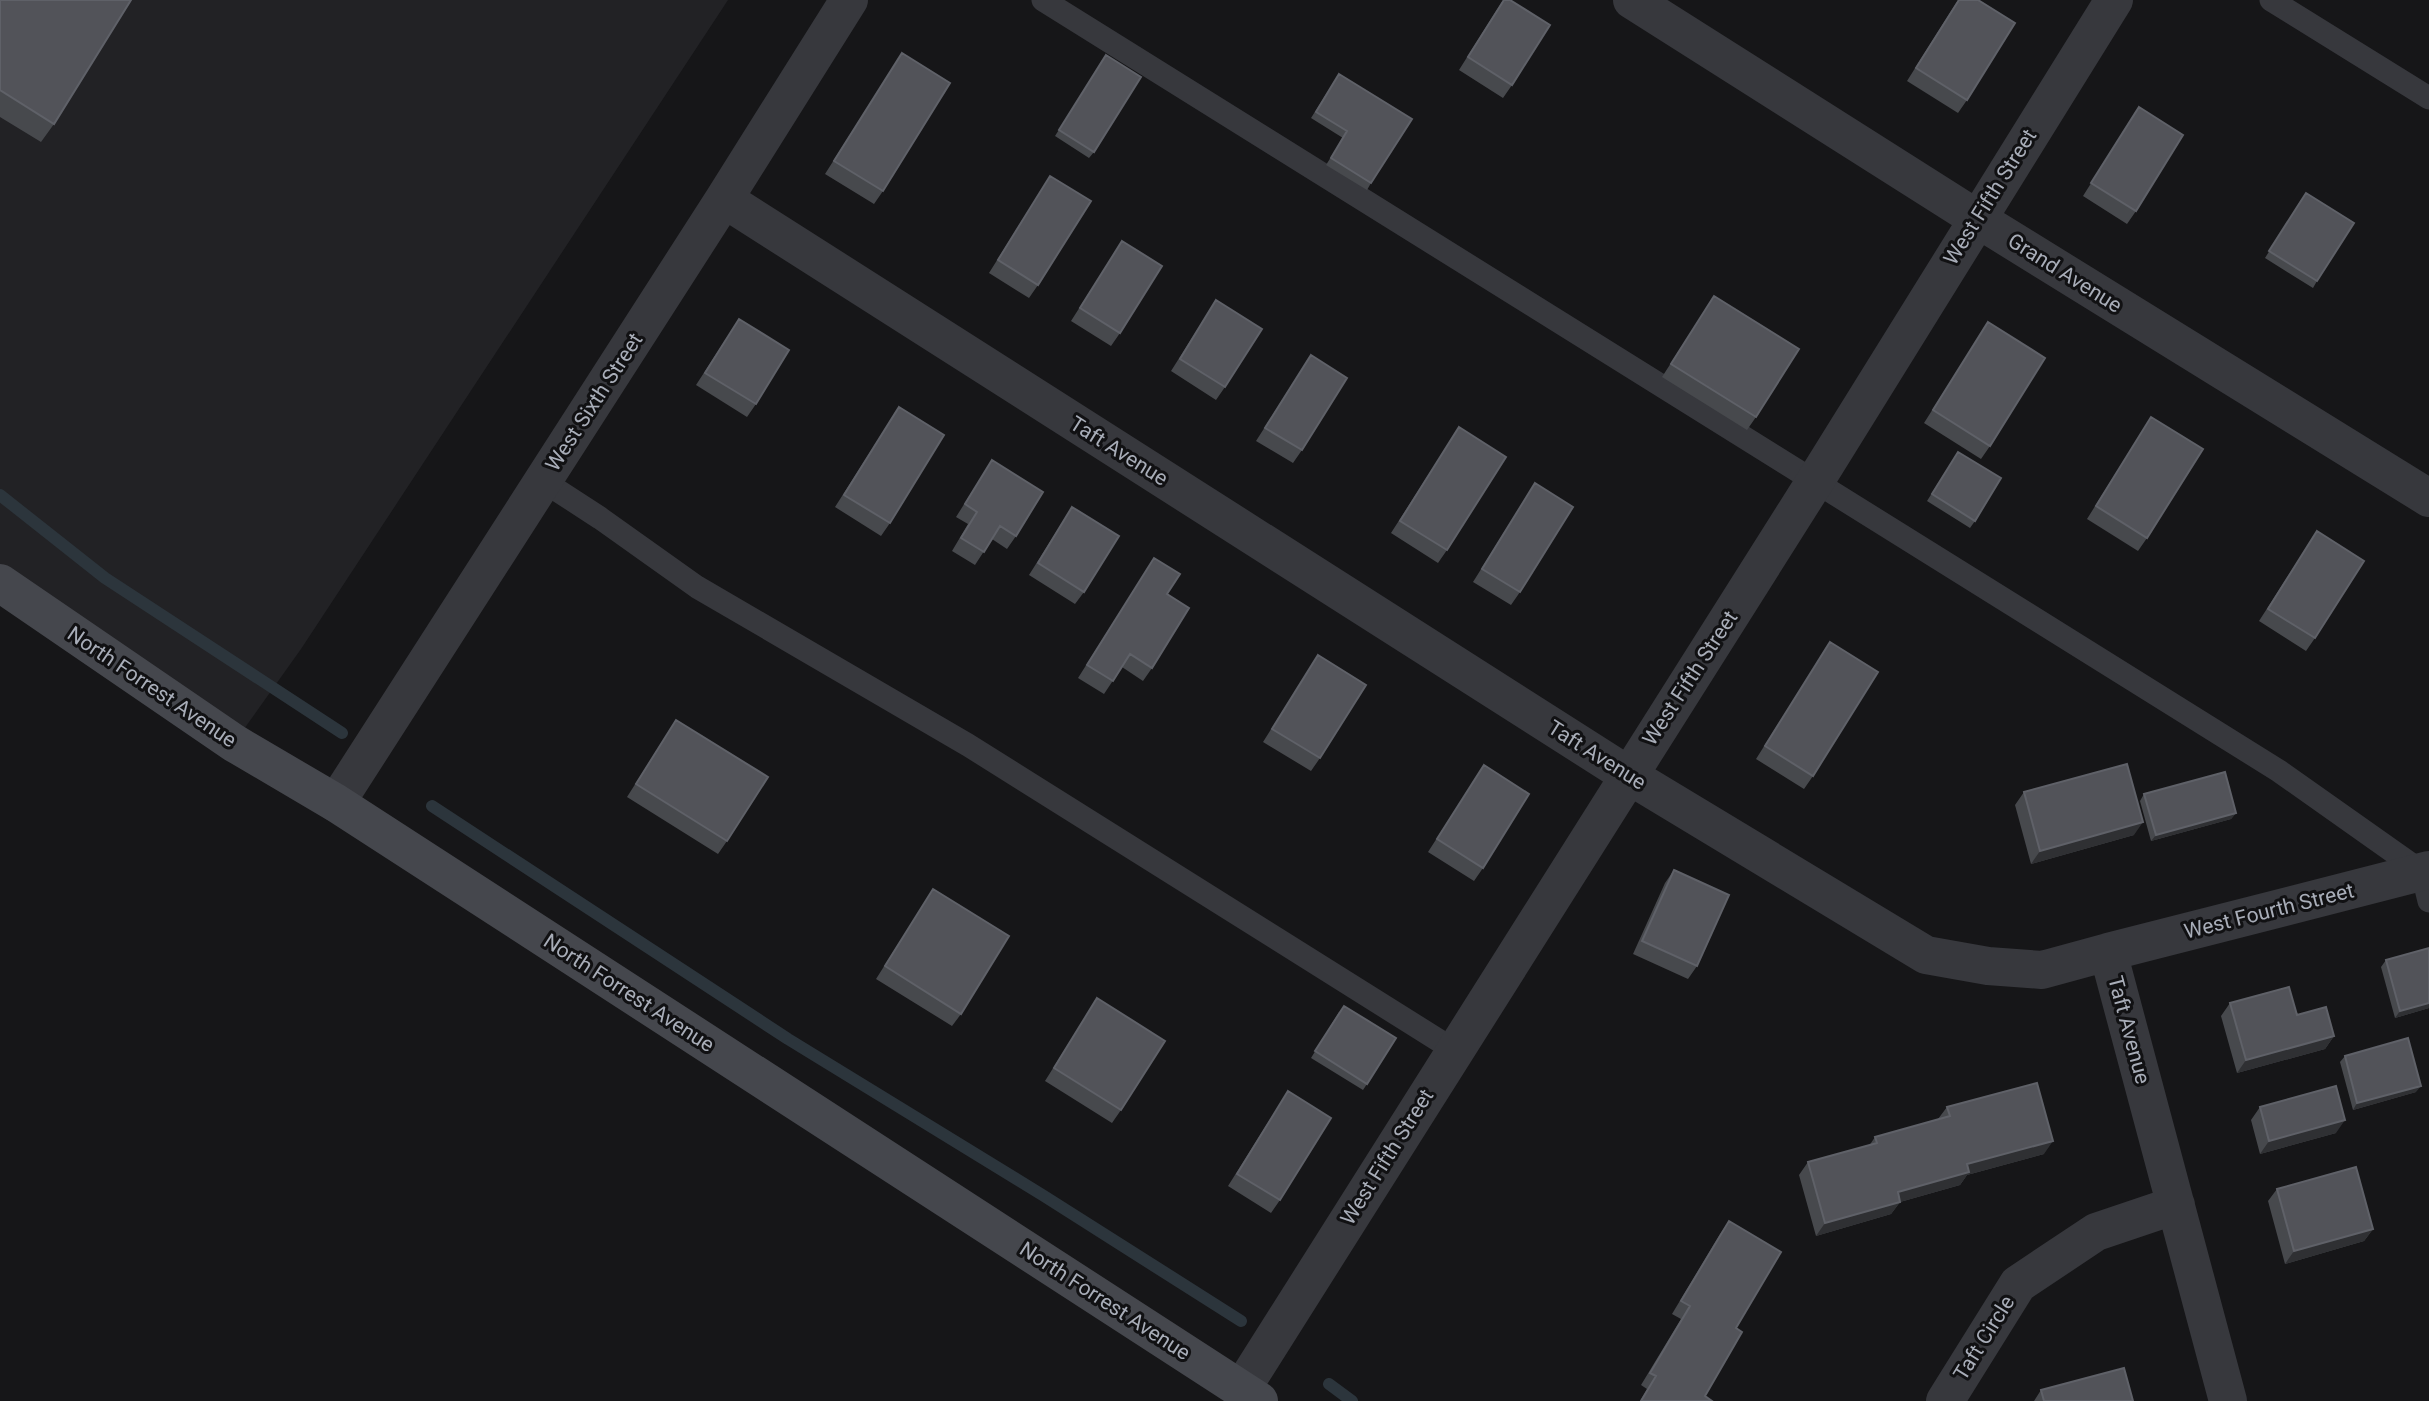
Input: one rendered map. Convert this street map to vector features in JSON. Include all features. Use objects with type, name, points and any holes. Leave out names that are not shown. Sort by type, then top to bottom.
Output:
[{"type":"main road","name":"North Forrest Avenue","points":[[0,583],[234,743],[336,803],[1250,1395]]},
{"type":"street","name":"West Sixth Street","points":[[336,803],[724,200],[849,0]]},
{"type":"street","name":"Grand Avenue","points":[[1632,0],[1976,218],[2429,498]]},
{"type":"street","name":"West Fifth Street","points":[[1250,1395],[1454,1050],[1814,483],[2113,0]]},
{"type":"street","name":"Taft Avenue","points":[[724,200],[1628,775],[1926,955],[1989,966],[2042,970],[2108,952],[2228,1401]]},
{"type":"street","name":"West Fourth Street","points":[[2108,952],[2426,881]]},
{"type":"street","name":"Taft Circle","points":[[1945,1401],[2018,1284],[2096,1232],[2176,1205]]},
{"type":"lane","points":[[1043,0],[2279,771],[2426,881]]},
{"type":"lane","points":[[2271,0],[2429,98]]},
{"type":"lane","points":[[543,481],[696,587],[968,745],[1454,1050]]},
{"type":"shaded area","points":[[0,0],[728,0],[301,649],[234,743],[0,583]]},
{"type":"building","points":[[0,0],[131,0],[54,124],[0,90]]},
{"type":"building","points":[[1504,0],[1510,0],[1550,25],[1512,85],[1468,57]]},
{"type":"building","points":[[1959,0],[1978,0],[2015,23],[1967,100],[1916,68]]},
{"type":"building","points":[[902,53],[950,83],[883,191],[834,161]]},
{"type":"building","points":[[1106,55],[1141,77],[1094,152],[1059,130]]},
{"type":"building","points":[[1339,74],[1412,119],[1371,183],[1331,158],[1347,131],[1316,112]]},
{"type":"building","points":[[2139,107],[2183,135],[2136,211],[2091,183]]},
{"type":"building","points":[[1050,176],[1091,201],[1038,285],[998,260]]},
{"type":"building","points":[[2306,193],[2354,223],[2317,281],[2269,251]]},
{"type":"building","points":[[1122,241],[1162,266],[1120,333],[1080,308]]},
{"type":"building","points":[[1714,296],[1799,349],[1756,417],[1671,364]]},
{"type":"building","points":[[1216,300],[1262,329],[1225,387],[1180,359]]},
{"type":"building","points":[[739,319],[789,350],[756,404],[705,373]]},
{"type":"building","points":[[1988,322],[2045,358],[1990,446],[1933,410]]},
{"type":"building","points":[[1311,355],[1347,378],[1302,450],[1265,428]]},
{"type":"building","points":[[899,407],[944,435],[890,523],[844,495]]},
{"type":"building","points":[[2151,417],[2203,449],[2147,538],[2096,506]]},
{"type":"building","points":[[1459,427],[1506,457],[1447,550],[1400,521]]},
{"type":"building","points":[[1958,452],[2001,478],[1975,521],[1932,494]]},
{"type":"building","points":[[992,460],[1043,492],[1016,536],[1000,526],[984,552],[961,538],[977,512],[965,504]]},
{"type":"building","points":[[1535,483],[1573,507],[1520,592],[1482,569]]},
{"type":"building","points":[[1072,507],[1119,536],[1084,592],[1038,563]]},
{"type":"building","points":[[2317,531],[2364,561],[2315,638],[2268,609]]},
{"type":"building","points":[[1154,558],[1180,574],[1167,594],[1189,608],[1152,668],[1130,654],[1113,681],[1087,665]]},
{"type":"building","points":[[1830,642],[1878,672],[1813,776],[1765,746]]},
{"type":"building","points":[[1318,655],[1366,685],[1320,758],[1272,729]]},
{"type":"building","points":[[676,720],[768,777],[727,841],[636,784]]},
{"type":"building","points":[[2127,764],[2143,822],[2040,851],[2024,792]]},
{"type":"building","points":[[1484,765],[1529,794],[1483,868],[1437,839]]},
{"type":"building","points":[[2225,772],[2236,813],[2156,835],[2144,794]]},
{"type":"building","points":[[1674,870],[1729,895],[1697,966],[1642,941]]},
{"type":"building","points":[[933,889],[1009,936],[961,1014],[885,966]]},
{"type":"building","points":[[2429,948],[2429,1003],[2400,1011],[2386,960]]},
{"type":"building","points":[[2289,987],[2297,1015],[2326,1007],[2334,1036],[2246,1060],[2230,1003]]},
{"type":"building","points":[[1097,998],[1165,1041],[1121,1110],[1054,1068]]},
{"type":"building","points":[[1344,1006],[1396,1038],[1367,1084],[1315,1051]]},
{"type":"building","points":[[2408,1038],[2421,1086],[2357,1103],[2345,1056]]},
{"type":"building","points":[[2037,1083],[2053,1141],[1967,1164],[1969,1172],[1898,1192],[1900,1202],[1825,1223],[1808,1162],[1877,1143],[1875,1137],[1950,1116],[1947,1107]]},
{"type":"building","points":[[2336,1086],[2345,1120],[2269,1141],[2260,1107]]},
{"type":"building","points":[[1288,1091],[1331,1118],[1280,1200],[1237,1174]]},
{"type":"building","points":[[2356,1167],[2373,1229],[2294,1251],[2277,1189]]},
{"type":"building","points":[[1729,1221],[1781,1252],[1736,1328],[1742,1332],[1705,1396],[1712,1401],[1641,1401],[1656,1376],[1650,1373],[1690,1306],[1681,1301]]},
{"type":"building","points":[[2124,1368],[2133,1401],[2044,1401],[2041,1390]]},
{"type":"waterway","points":[[0,495],[105,578],[342,733]]},
{"type":"waterway","points":[[432,806],[788,1039],[1241,1321]]},
{"type":"waterway","points":[[1329,1384],[1352,1401]]}]
